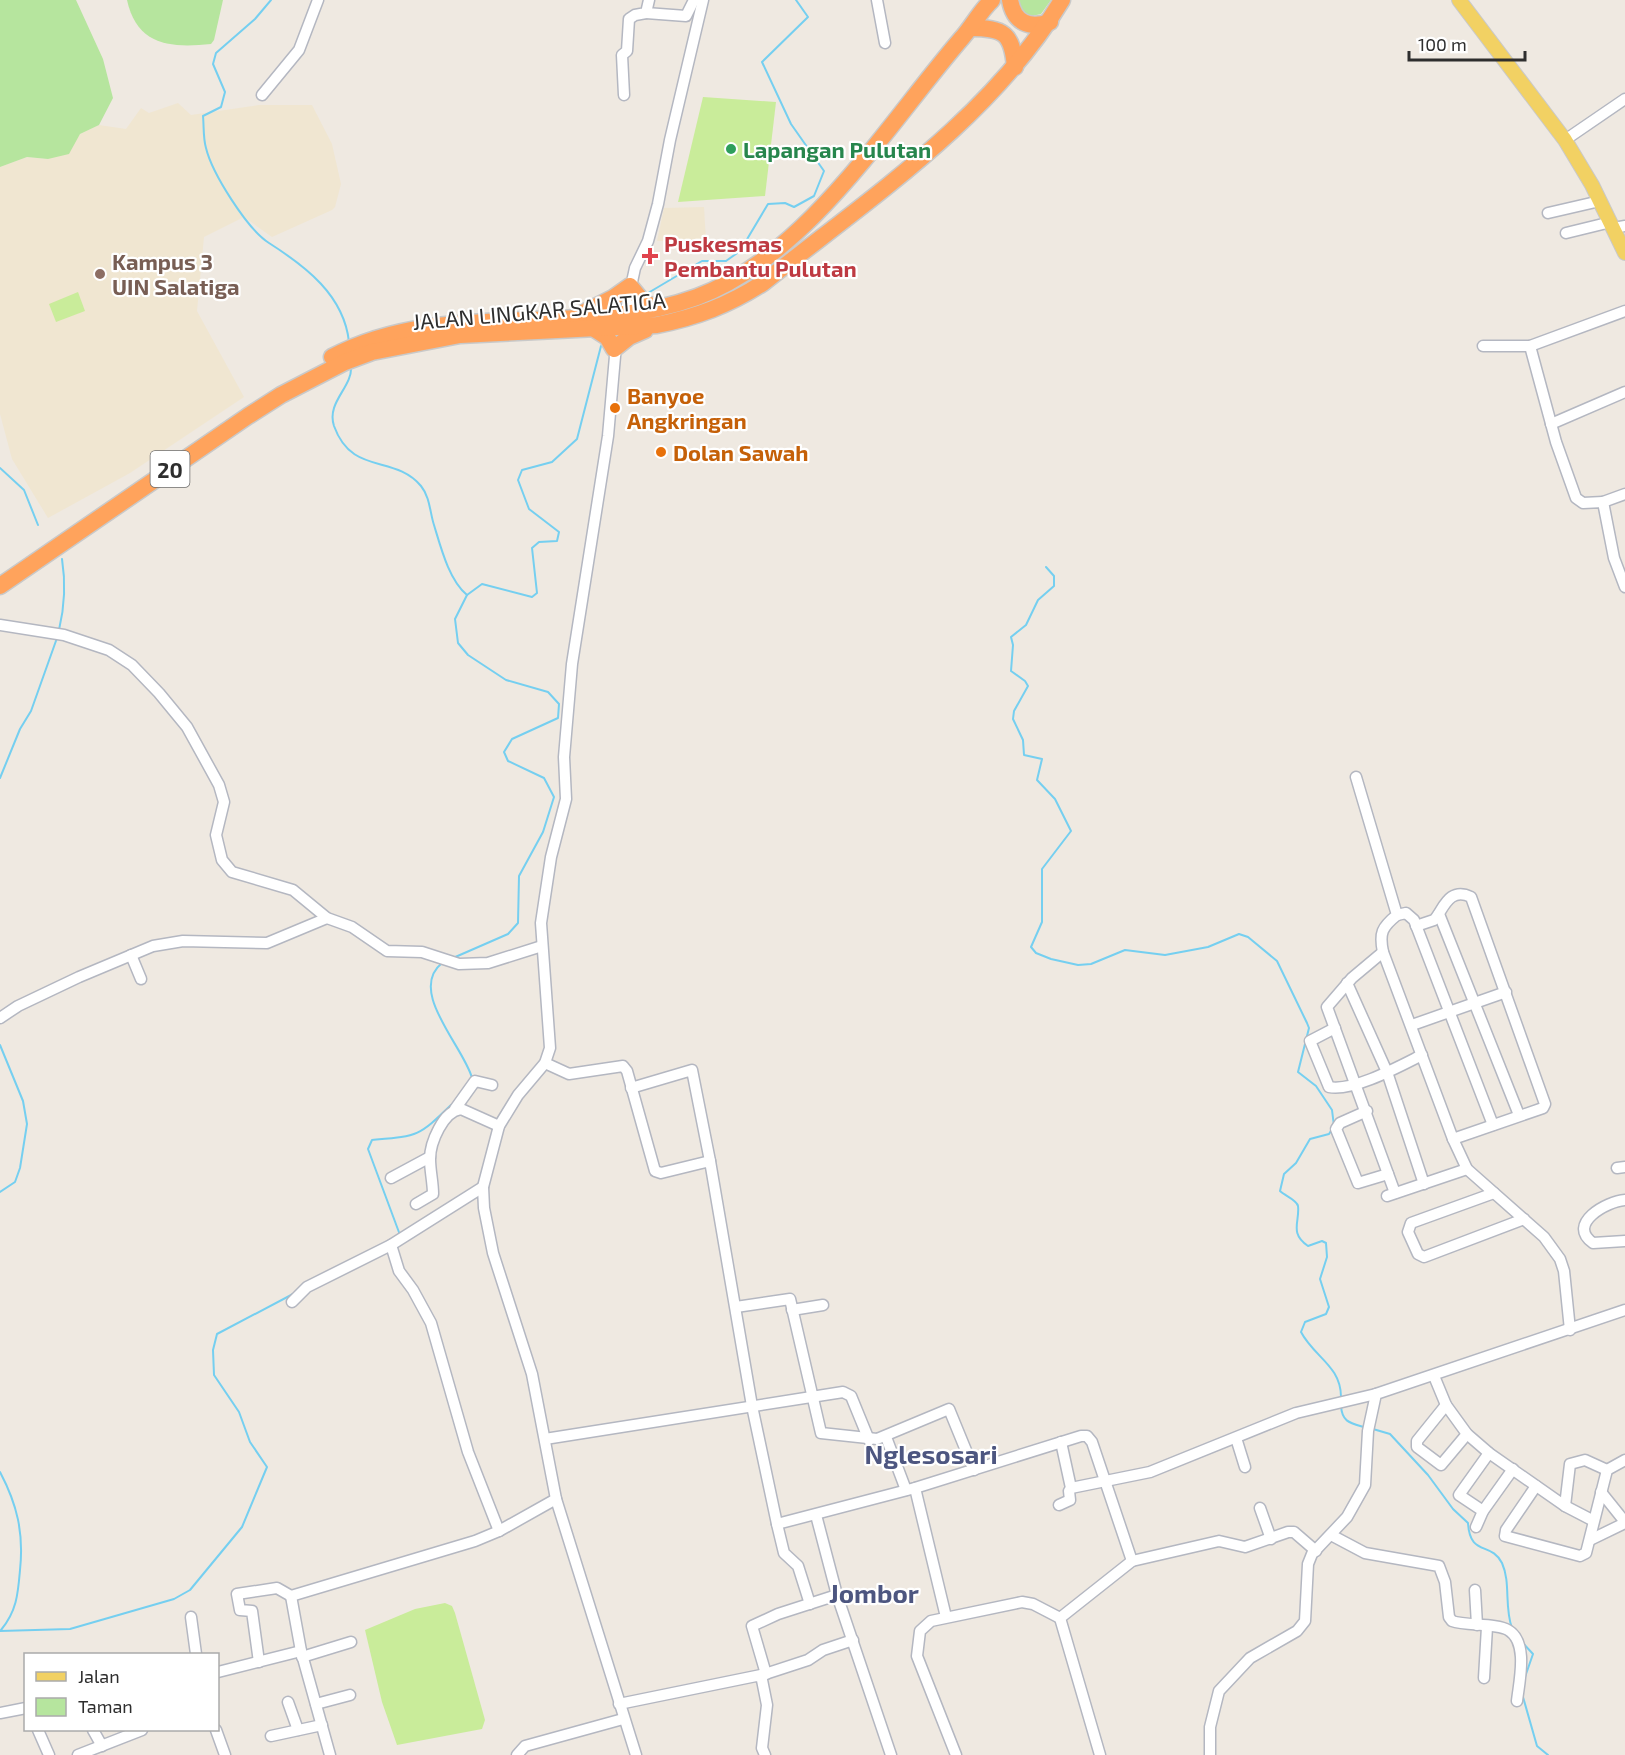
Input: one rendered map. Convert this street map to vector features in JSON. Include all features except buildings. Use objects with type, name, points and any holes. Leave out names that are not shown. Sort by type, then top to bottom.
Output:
[{"type":"highway","name":"JALAN LINGKAR SALATIGA","points":[[410,337],[593,328],[624,321],[713,290],[750,269],[782,244],[831,196],[992,0]]},
{"type":"highway","points":[[1010,0],[1016,17],[1022,22],[1030,26],[1050,22]]},
{"type":"highway","name":"JALAN LINGKAR SALATIGA","points":[[0,574],[248,404],[342,357],[370,346],[458,323],[572,317],[657,325],[686,320],[732,303],[764,283],[953,131],[1015,67],[1050,22],[1062,0]]},
{"type":"highway","points":[[971,28],[988,28],[1006,35],[1011,42],[1015,67]]},
{"type":"highway","points":[[572,317],[598,307],[630,286],[644,303],[658,308]]},
{"type":"highway","points":[[593,328],[607,337],[614,349],[629,337],[657,325]]},
{"type":"highway","name":"JALAN LINGKAR SALATIGA","points":[[0,586],[248,416],[342,357]]},
{"type":"main road","points":[[1459,0],[1565,140],[1600,201],[1617,225],[1625,253]]},
{"type":"street","points":[[262,95],[299,50],[318,0]]},
{"type":"street","points":[[646,13],[649,0]]},
{"type":"street","points":[[624,95],[622,55],[627,51],[629,19],[646,13],[686,16],[694,0]]},
{"type":"street","points":[[636,1755],[556,1499],[532,1374],[493,1253],[483,1187],[499,1126],[518,1095],[545,1063],[550,1048],[542,946],[544,897],[551,857],[566,799],[564,757],[572,664],[608,436],[614,349],[624,321],[630,286],[658,204],[670,140],[703,0]]},
{"type":"street","points":[[877,0],[885,43]]},
{"type":"street","points":[[1565,140],[1625,99]]},
{"type":"street","points":[[1548,213],[1600,201]]},
{"type":"street","points":[[1566,233],[1617,225]]},
{"type":"street","points":[[1483,346],[1530,346],[1625,311]]},
{"type":"street","points":[[1530,346],[1551,424],[1576,498],[1583,503],[1602,502],[1625,494]]},
{"type":"street","points":[[1551,424],[1625,392]]},
{"type":"street","points":[[1602,502],[1614,558],[1625,587]]},
{"type":"street","points":[[0,625],[64,635],[109,650],[123,657],[159,693],[187,727],[222,793],[224,802],[216,835],[222,860],[227,867],[247,877],[277,883],[293,890],[327,918],[352,927],[387,951],[422,952],[459,964],[488,963],[542,946]]},
{"type":"street","points":[[1356,777],[1397,915]]},
{"type":"street","points":[[1416,926],[1434,920],[1442,904],[1451,899],[1463,895],[1471,897],[1545,1104],[1542,1108],[1453,1139]]},
{"type":"street","points":[[1493,1125],[1416,926],[1410,914],[1397,915],[1384,925],[1380,936],[1383,952],[1453,1139],[1467,1169],[1544,1237],[1560,1259],[1564,1270],[1569,1330]]},
{"type":"street","points":[[1439,914],[1519,1115]]},
{"type":"street","points":[[0,1018],[18,1006],[153,946],[183,941],[267,943],[327,918]]},
{"type":"street","points":[[1383,952],[1347,983],[1328,1004],[1388,1174],[1391,1195],[1467,1169]]},
{"type":"street","points":[[131,955],[141,979]]},
{"type":"street","points":[[1347,983],[1387,1072],[1424,1184]]},
{"type":"street","points":[[1412,1025],[1506,992]]},
{"type":"street","points":[[1335,1029],[1310,1041],[1325,1083],[1333,1088],[1387,1072],[1422,1055]]},
{"type":"street","points":[[545,1063],[569,1074],[623,1066],[627,1071],[655,1171],[661,1173],[710,1161]]},
{"type":"street","points":[[632,1088],[689,1070],[693,1071],[752,1406],[777,1524],[784,1553],[798,1566],[810,1604]]},
{"type":"street","points":[[416,1204],[433,1194],[430,1156],[436,1136],[448,1114],[455,1109],[475,1082],[492,1085]]},
{"type":"street","points":[[455,1109],[461,1108],[499,1126]]},
{"type":"street","points":[[1366,1111],[1340,1123],[1336,1129],[1358,1183],[1388,1174]]},
{"type":"street","points":[[390,1178],[430,1156]]},
{"type":"street","points":[[292,1302],[307,1287],[391,1245],[483,1187]]},
{"type":"street","points":[[1494,1193],[1411,1223],[1408,1232],[1418,1254],[1424,1257],[1524,1219]]},
{"type":"street","points":[[1625,1200],[1608,1203],[1592,1214],[1585,1224],[1586,1235],[1593,1243],[1625,1240]]},
{"type":"street","points":[[391,1245],[399,1271],[413,1290],[431,1323],[468,1452],[499,1531]]},
{"type":"street","points":[[736,1307],[788,1297],[820,1433],[869,1440],[886,1437],[949,1409],[974,1470]]},
{"type":"street","points":[[792,1310],[823,1305]]},
{"type":"street","points":[[1071,1488],[1150,1472],[1296,1413],[1376,1394],[1434,1376],[1625,1310]]},
{"type":"street","points":[[1434,1376],[1446,1405],[1467,1434],[1489,1453],[1565,1506],[1592,1520]]},
{"type":"street","points":[[545,1439],[843,1392],[849,1394],[869,1440]]},
{"type":"street","points":[[1210,1755],[1210,1728],[1219,1690],[1250,1658],[1297,1630],[1305,1621],[1308,1564],[1362,1493],[1367,1463],[1369,1426],[1376,1394]]},
{"type":"street","points":[[1446,1405],[1417,1441],[1417,1447],[1441,1465],[1467,1434]]},
{"type":"street","points":[[777,1524],[911,1489],[1087,1436],[1092,1442],[1132,1561]]},
{"type":"street","points":[[886,1437],[911,1489],[946,1617]]},
{"type":"street","points":[[1236,1438],[1245,1467]]},
{"type":"street","points":[[1059,1505],[1070,1500],[1071,1488],[1061,1442]]},
{"type":"street","points":[[1483,1511],[1459,1495],[1489,1453]]},
{"type":"street","points":[[1565,1506],[1570,1464],[1585,1460],[1607,1470]]},
{"type":"street","points":[[1536,1486],[1506,1530],[1505,1536],[1575,1556],[1586,1553],[1592,1520],[1607,1470],[1625,1461]]},
{"type":"street","points":[[1476,1527],[1483,1511],[1513,1469]]},
{"type":"street","points":[[1590,1540],[1625,1522],[1601,1492]]},
{"type":"street","points":[[259,1662],[252,1611],[240,1610],[237,1594],[277,1588],[291,1596],[499,1531],[556,1499]]},
{"type":"street","points":[[1260,1508],[1271,1539]]},
{"type":"street","points":[[816,1515],[837,1595],[891,1755]]},
{"type":"street","points":[[1060,1618],[1132,1561],[1219,1541],[1241,1547],[1294,1532],[1316,1551]]},
{"type":"street","points":[[1331,1535],[1365,1553],[1439,1566],[1445,1582],[1449,1617],[1456,1623],[1507,1629],[1516,1639],[1520,1663],[1517,1701]]},
{"type":"street","points":[[1475,1590],[1482,1626],[1484,1678]]},
{"type":"street","points":[[765,1755],[762,1748],[767,1706],[764,1675],[752,1626],[837,1595]]},
{"type":"street","points":[[291,1596],[302,1654],[330,1755]]},
{"type":"street","points":[[956,1755],[917,1656],[920,1631],[924,1625],[946,1617],[1022,1602],[1034,1604],[1060,1618],[1100,1755]]},
{"type":"street","points":[[192,1617],[196,1653]]},
{"type":"street","points":[[619,1704],[764,1675],[808,1660],[823,1650],[853,1640]]},
{"type":"street","points":[[219,1672],[351,1642]]},
{"type":"street","points":[[316,1704],[350,1695]]},
{"type":"street","points":[[288,1702],[298,1730]]},
{"type":"street","points":[[0,1713],[24,1708]]},
{"type":"street","points":[[517,1755],[525,1746],[623,1719]]},
{"type":"street","points":[[271,1736],[321,1725]]},
{"type":"street","points":[[38,1731],[49,1755]]},
{"type":"street","points":[[94,1731],[104,1749]]},
{"type":"street","points":[[78,1755],[104,1749],[140,1731]]},
{"type":"street","points":[[216,1731],[225,1755]]},
{"type":"shaded area","name":"Kampus 3 UIN Salatiga","points":[[178,103],[191,115],[259,105],[312,105],[332,144],[341,184],[335,207],[272,237],[244,217],[204,237],[197,311],[244,397],[130,473],[48,518],[12,459],[0,414],[0,167],[27,157],[48,159],[80,134],[99,125],[126,129],[141,108],[149,113]]},
{"type":"shaded area","points":[[704,207],[706,241],[657,241],[664,208]]},
{"type":"green space","points":[[0,0],[76,0],[103,59],[113,98],[99,125],[80,134],[69,154],[48,159],[27,157],[0,167]]},
{"type":"green space","points":[[127,0],[223,0],[214,40],[211,44],[182,45],[158,41],[147,35],[132,15]]},
{"type":"green space","points":[[1018,0],[1051,0],[1041,14],[1027,17],[1021,12]]},
{"type":"green space","name":"Lapangan Pulutan","points":[[703,97],[776,102],[765,196],[678,202]]},
{"type":"green space","points":[[78,292],[85,311],[56,322],[49,304]]},
{"type":"green space","points":[[445,1603],[452,1606],[455,1613],[485,1720],[482,1729],[397,1745],[382,1702],[365,1630],[415,1609]]},
{"type":"waterway","points":[[271,0],[255,19],[216,53],[213,64],[225,92],[221,107],[203,116],[205,144],[215,171],[251,226],[260,236],[309,272],[331,296],[346,325],[349,342]]},
{"type":"waterway","points":[[648,293],[702,261],[726,261],[740,251],[768,204],[785,203],[794,207],[814,196],[824,171],[791,124],[762,62],[808,17],[796,0]]},
{"type":"waterway","points":[[453,958],[508,934],[518,923],[519,876],[543,832],[554,797],[544,778],[508,761],[504,752],[512,739],[558,718],[559,704],[548,692],[506,680],[468,655],[458,643],[455,619],[467,595],[482,584],[532,597],[537,593],[532,548],[539,542],[557,541],[559,532],[529,509],[518,480],[522,470],[552,462],[577,439],[601,346]]},
{"type":"waterway","points":[[351,366],[351,374],[336,402],[333,417],[334,426],[342,442],[362,459],[399,470],[421,486],[428,500],[446,563],[455,581],[467,595]]},
{"type":"waterway","points":[[0,468],[24,490],[38,525]]},
{"type":"waterway","points":[[59,630],[64,594],[62,559]]},
{"type":"waterway","points":[[1046,567],[1054,576],[1054,586],[1038,600],[1026,625],[1011,637],[1013,645],[1011,671],[1028,686],[1014,711],[1013,719],[1023,740],[1024,755],[1042,759],[1037,780],[1055,799],[1071,831],[1042,869],[1042,922],[1031,947],[1036,953],[1051,959],[1078,965],[1091,964],[1125,950],[1165,955],[1208,947],[1239,934],[1248,937],[1277,961],[1309,1028],[1298,1072],[1316,1086],[1332,1110],[1334,1126],[1329,1134],[1310,1139],[1296,1163],[1284,1174],[1280,1191],[1298,1206],[1297,1232],[1302,1241],[1308,1246],[1322,1241],[1326,1243],[1327,1257],[1320,1279],[1329,1307],[1326,1314],[1305,1322],[1301,1332],[1337,1377],[1341,1397]]},
{"type":"waterway","points":[[0,778],[20,729],[31,711],[57,638]]},
{"type":"waterway","points":[[442,963],[433,975],[431,988],[434,1004],[472,1078]]},
{"type":"waterway","points":[[0,1045],[23,1101],[27,1124],[20,1168],[15,1182],[0,1192]]},
{"type":"waterway","points":[[400,1235],[368,1149],[372,1140],[409,1136],[424,1129],[451,1105]]},
{"type":"waterway","points":[[0,1631],[70,1629],[174,1599],[190,1590],[242,1527],[267,1467],[250,1442],[239,1412],[214,1375],[213,1350],[217,1334],[293,1294]]},
{"type":"waterway","points":[[1341,1406],[1345,1419],[1364,1427]]},
{"type":"waterway","points":[[1373,1429],[1390,1434],[1428,1475],[1453,1509],[1468,1523],[1470,1534],[1477,1545],[1492,1552],[1502,1563],[1512,1628]]},
{"type":"waterway","points":[[0,1472],[15,1507],[21,1544],[16,1602],[1,1630]]},
{"type":"waterway","points":[[1522,1642],[1533,1654],[1525,1677]]},
{"type":"waterway","points":[[1523,1697],[1537,1746],[1548,1755]]},
{"type":"place","name":"Lapangan Pulutan","points":[[731,149]]},
{"type":"place","name":"Puskesmas Pembantu Pulutan","points":[[650,256]]},
{"type":"place","name":"Kampus 3 UIN Salatiga","points":[[100,274]]},
{"type":"place","name":"Banyoe Angkringan","points":[[615,408]]},
{"type":"place","name":"Dolan Sawah","points":[[661,452]]},
{"type":"district","name":"Nglesosari","points":[[931,1453]]},
{"type":"district","name":"Jombor","points":[[874,1592]]}]
